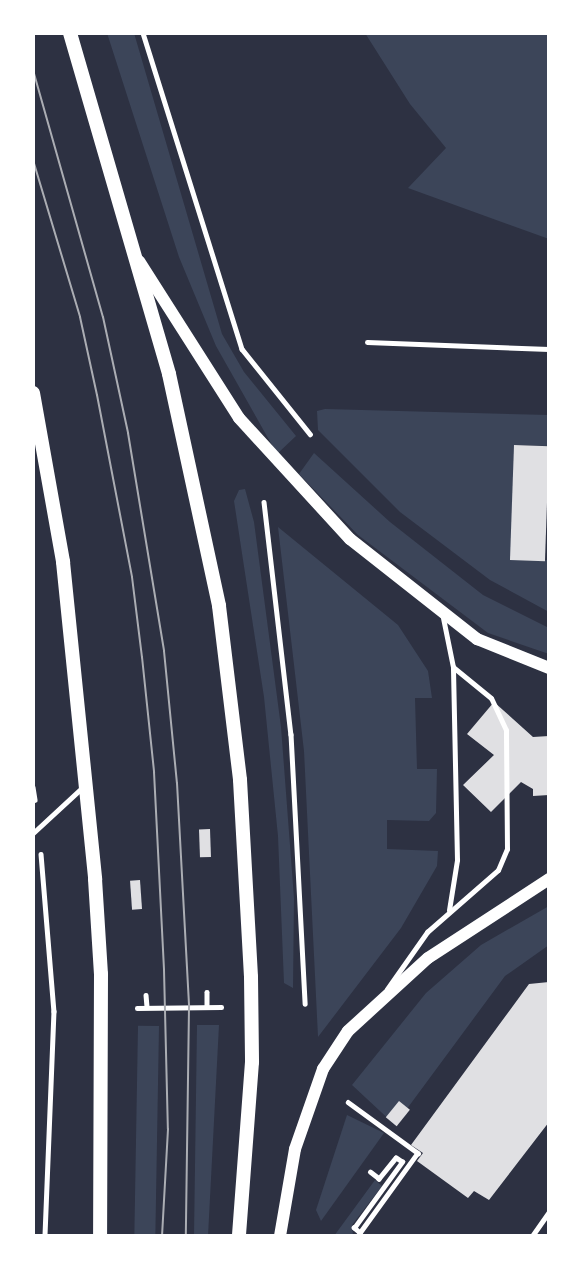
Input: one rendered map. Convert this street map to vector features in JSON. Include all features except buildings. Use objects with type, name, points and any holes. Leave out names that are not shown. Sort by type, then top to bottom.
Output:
[{"type":"main road","points":[[70,33],[139,261],[195,479],[219,606],[234,722],[252,1005],[239,1236]]},
{"type":"main road","points":[[33,393],[63,562],[86,784],[100,974],[100,1236]]},
{"type":"street","points":[[139,261],[239,418],[270,456],[350,539],[477,639],[549,668]]},
{"type":"street","points":[[280,1236],[295,1149],[323,1069],[348,1031],[383,994],[428,958],[549,879]]},
{"type":"lane","points":[[367,342],[549,349]]},
{"type":"lane","points":[[442,612],[453,667],[457,860],[449,910]]},
{"type":"lane","points":[[383,994],[427,932],[449,910],[498,870],[507,849],[506,730],[491,698],[453,667]]},
{"type":"lane","points":[[33,833],[86,784]]},
{"type":"lane","points":[[532,1236],[549,1212]]},
{"type":"path","points":[[142,33],[242,349],[310,434]]},
{"type":"path","points":[[264,502],[291,734],[305,1004]]},
{"type":"path","points":[[33,787],[34,796]]},
{"type":"path","points":[[43,888],[54,1011],[45,1236]]},
{"type":"path","points":[[207,992],[207,1007]]},
{"type":"path","points":[[146,995],[147,1007]]},
{"type":"path","points":[[136,1008],[221,1007]]},
{"type":"path","points":[[348,1102],[418,1153],[360,1233],[354,1228],[402,1162],[396,1158],[379,1180],[370,1172]]},
{"type":"shaded area","points":[[107,33],[134,33],[222,334],[244,372],[296,436],[277,454],[216,346],[179,257]]},
{"type":"shaded area","points":[[365,33],[549,33],[549,239],[408,188],[446,148],[410,104]]},
{"type":"shaded area","points":[[325,409],[549,415],[549,446],[514,445],[511,559],[549,560],[549,612],[490,580],[400,512],[318,430],[317,411]]},
{"type":"shaded area","points":[[314,453],[390,522],[483,595],[549,628],[549,654],[488,633],[358,535],[299,474]]},
{"type":"shaded area","points":[[245,489],[254,522],[281,727],[294,898],[293,988],[284,983],[278,836],[264,697],[234,501],[239,490]]},
{"type":"shaded area","points":[[278,527],[398,625],[428,671],[432,698],[415,698],[417,769],[437,769],[436,813],[429,821],[387,820],[387,849],[438,851],[437,866],[401,928],[318,1037],[304,751]]},
{"type":"shaded area","points":[[549,906],[549,945],[505,976],[395,1125],[352,1085],[426,993],[481,945]]},
{"type":"shaded area","points":[[197,1025],[219,1025],[208,1236],[194,1236]]},
{"type":"shaded area","points":[[138,1026],[159,1026],[155,1236],[134,1236]]},
{"type":"shaded area","points":[[347,1115],[384,1133],[321,1221],[316,1210]]},
{"type":"shaded area","points":[[375,1180],[382,1186],[352,1225],[353,1236],[334,1236]]},
{"type":"tram line","points":[[33,70],[103,317],[128,433],[164,651],[177,783],[189,1007],[186,1236]]},
{"type":"tram line","points":[[33,160],[80,317],[132,577],[142,657],[154,772],[164,970],[168,1129],[162,1236]]}]
